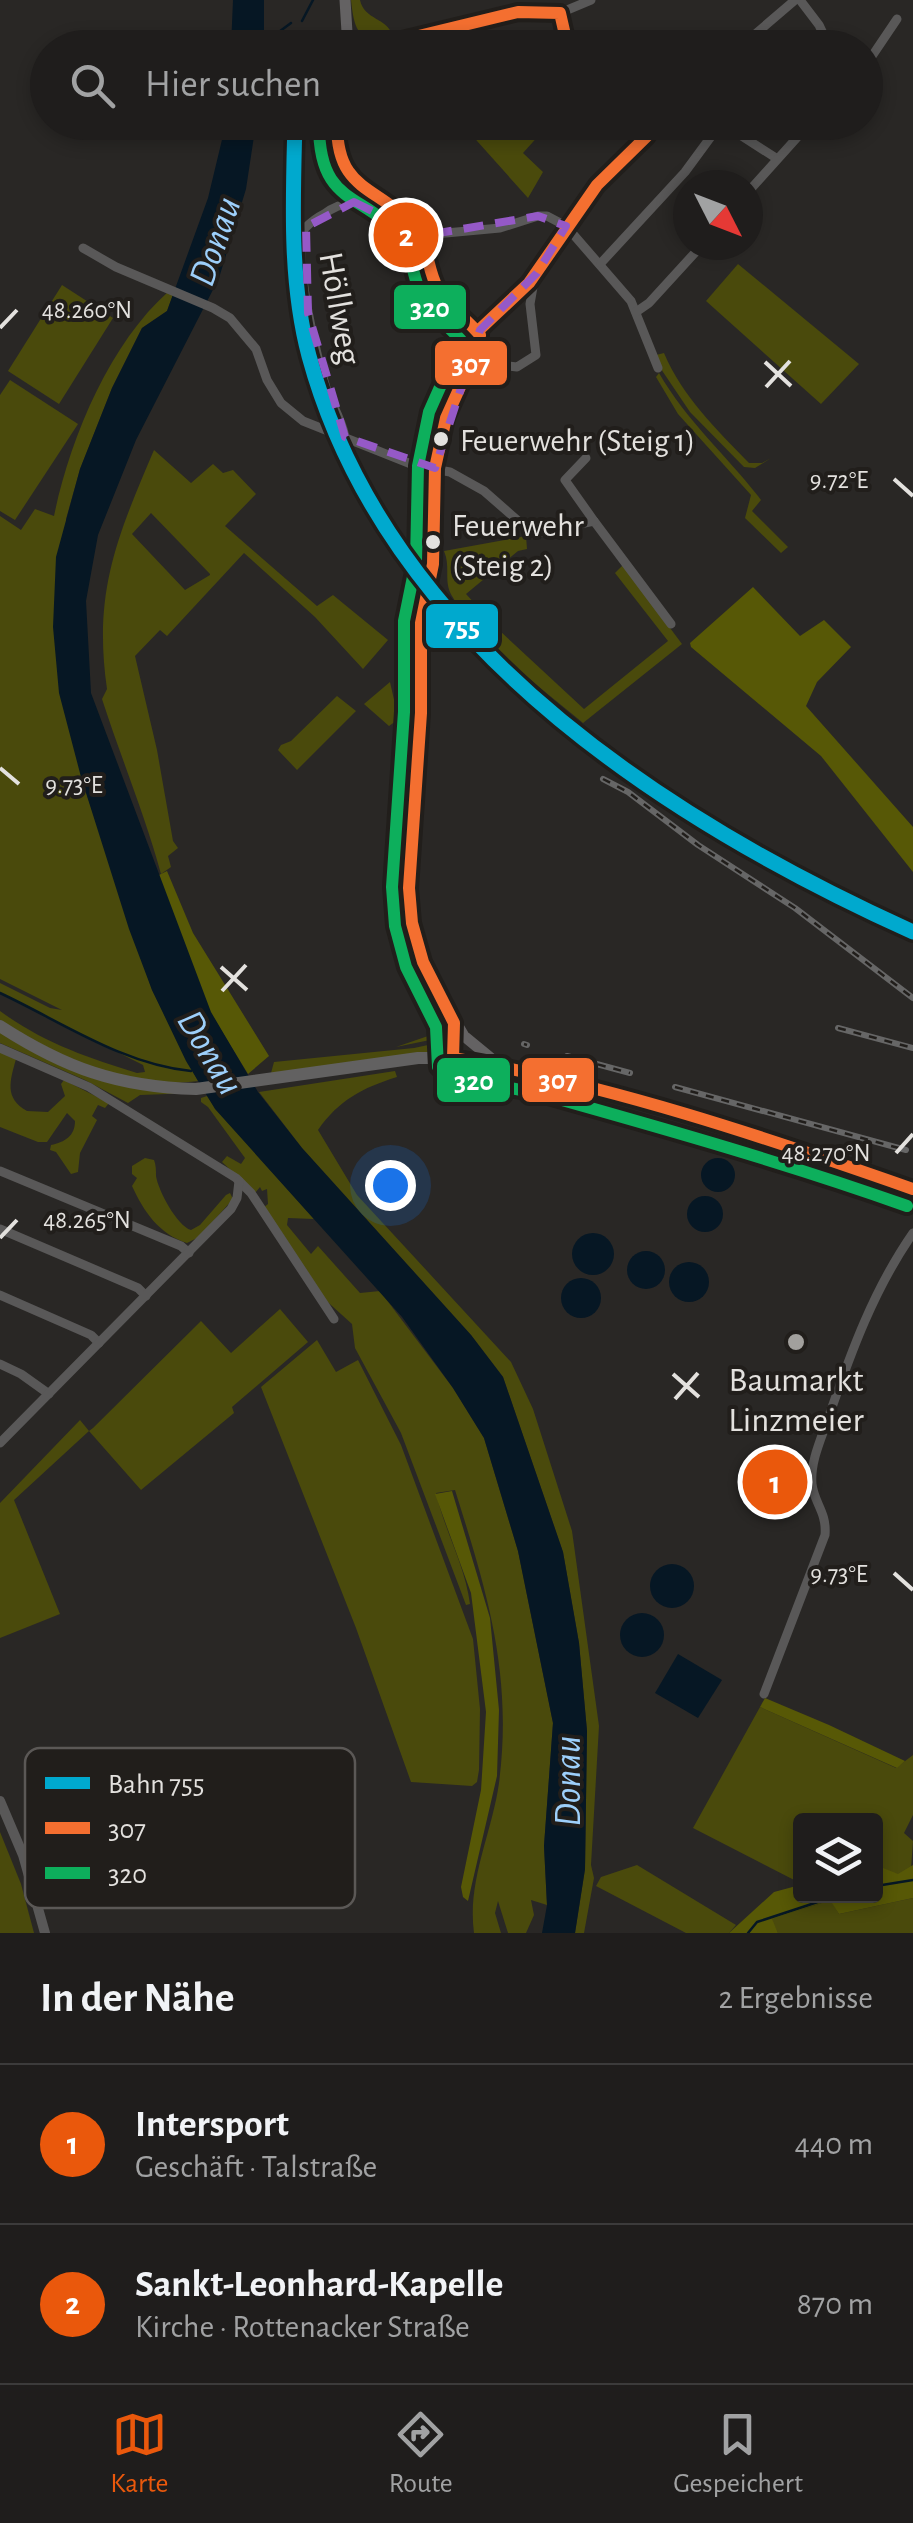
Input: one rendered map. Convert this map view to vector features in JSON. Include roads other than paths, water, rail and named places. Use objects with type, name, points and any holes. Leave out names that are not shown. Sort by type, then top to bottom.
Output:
[{"type":"main road","points":[[345,0],[348,30]]},
{"type":"main road","points":[[336,140],[344,169],[368,194],[410,224],[421,239],[441,295],[478,331],[481,339],[446,418],[435,468],[433,564],[422,623],[421,712],[409,888],[420,952],[454,1022],[464,1036],[498,1064]]},
{"type":"main road","points":[[454,1022],[456,1058]]},
{"type":"main road","points":[[0,1026],[77,1069],[143,1086],[196,1089],[399,1060],[456,1058],[498,1064],[785,1144],[906,1187]]},
{"type":"main road","points":[[456,1058],[464,1050],[464,1036]]},
{"type":"street","points":[[444,30],[518,12],[560,13],[591,0]]},
{"type":"street","points":[[761,30],[798,0],[821,30]]},
{"type":"street","points":[[560,13],[564,30]]},
{"type":"street","points":[[883,38],[896,19]]},
{"type":"street","points":[[478,331],[529,283],[597,184],[642,140]]},
{"type":"street","points":[[601,264],[685,172],[708,140]]},
{"type":"street","points":[[747,140],[776,158]]},
{"type":"street","points":[[763,174],[794,140]]},
{"type":"street","name":"Höllweg","points":[[346,436],[328,393],[312,334],[301,237],[306,228],[336,206],[362,203],[386,218],[392,210]]},
{"type":"street","points":[[421,239],[435,234],[500,228],[538,216],[547,216],[566,226],[621,287],[636,312],[658,368]]},
{"type":"street","points":[[83,248],[230,318],[249,338],[267,380],[290,412],[318,429],[346,436],[416,466],[435,468],[484,491],[533,534],[594,521]]},
{"type":"street","points":[[636,312],[650,303],[689,260]]},
{"type":"street","points":[[478,347],[508,366],[517,367],[536,355],[530,304],[534,287],[529,283]]},
{"type":"street","points":[[586,458],[564,480],[671,624]]},
{"type":"street","points":[[0,1048],[89,1087],[195,1149],[239,1181],[252,1193],[334,1319]]},
{"type":"street","points":[[0,1171],[179,1244],[189,1253]]},
{"type":"street","points":[[0,1443],[231,1209],[239,1181]]},
{"type":"street","points":[[906,1187],[913,1203]]},
{"type":"street","points":[[0,1228],[138,1288],[146,1296]]},
{"type":"street","points":[[764,1694],[825,1535],[826,1520],[812,1484],[814,1457],[864,1321],[913,1233]]},
{"type":"street","points":[[0,1295],[91,1335],[99,1343]]},
{"type":"street","points":[[0,1364],[49,1394]]},
{"type":"street","points":[[0,1802],[25,1861]]},
{"type":"street","points":[[38,1908],[45,1933]]},
{"type":"water","points":[[233,0],[264,0],[264,30],[232,30]]},
{"type":"water","name":"Donau","points":[[222,140],[253,140],[246,189],[219,278],[136,440],[98,535],[86,601],[91,693],[211,1012],[258,1092],[302,1148],[471,1335],[503,1377],[563,1552],[579,1643],[587,1731],[585,1869],[575,1933],[542,1933],[547,1905],[544,1846],[553,1723],[518,1551],[484,1438],[402,1317],[215,1109],[186,1061],[152,990],[129,929],[59,693],[53,627],[56,557],[80,469],[112,388],[142,328],[167,311],[208,198]]},
{"type":"water","points":[[718,1158],[730,1163],[735,1175],[730,1187],[718,1192],[706,1187],[701,1175],[706,1163]]},
{"type":"water","points":[[705,1196],[717,1202],[723,1214],[717,1226],[705,1232],[693,1226],[687,1214],[693,1202]]},
{"type":"water","points":[[593,1233],[608,1239],[614,1254],[608,1269],[593,1275],[578,1269],[572,1254],[578,1239]]},
{"type":"water","points":[[646,1251],[660,1256],[665,1270],[660,1284],[646,1289],[632,1284],[627,1270],[632,1256]]},
{"type":"water","points":[[689,1262],[703,1268],[709,1282],[703,1296],[689,1302],[675,1296],[669,1282],[675,1268]]},
{"type":"water","points":[[581,1278],[595,1284],[601,1298],[595,1312],[581,1318],[567,1312],[561,1298],[567,1284]]},
{"type":"water","points":[[672,1564],[687,1571],[694,1586],[687,1601],[672,1608],[657,1601],[650,1586],[657,1571]]},
{"type":"water","points":[[642,1613],[657,1620],[664,1635],[657,1650],[642,1657],[627,1650],[620,1635],[627,1620]]},
{"type":"water","points":[[678,1654],[722,1680],[698,1718],[655,1693]]},
{"type":"waterway","points":[[302,21],[313,0]]},
{"type":"waterway","points":[[282,30],[291,23]]},
{"type":"waterway","name":"Donau","points":[[0,993],[117,1051],[191,1071]]},
{"type":"waterway","points":[[883,1885],[913,1880]]},
{"type":"waterway","points":[[748,1933],[757,1922],[815,1903]]},
{"type":"railway","points":[[603,779],[628,792],[698,845],[795,908],[913,998]]},
{"type":"railway","points":[[838,1028],[913,1048]]},
{"type":"railway","points":[[567,1056],[630,1073]]},
{"type":"railway","points":[[675,1087],[906,1150]]},
{"type":"rail line","name":"755","points":[[295,140],[295,269],[309,356],[347,457],[400,549],[468,633],[545,707],[631,774],[723,834],[913,932]]},
{"type":"place","name":"Sankt-Leonhard-Kapelle","points":[[406,235]]},
{"type":"place","name":"Feuerwehr (Steig 1)","points":[[441,439]]},
{"type":"place","name":"Feuerwehr (Steig 2)","points":[[433,542]]},
{"type":"place","name":"Baumarkt Linzmeier","points":[[796,1342]]},
{"type":"place","name":"Intersport","points":[[775,1482]]}]
